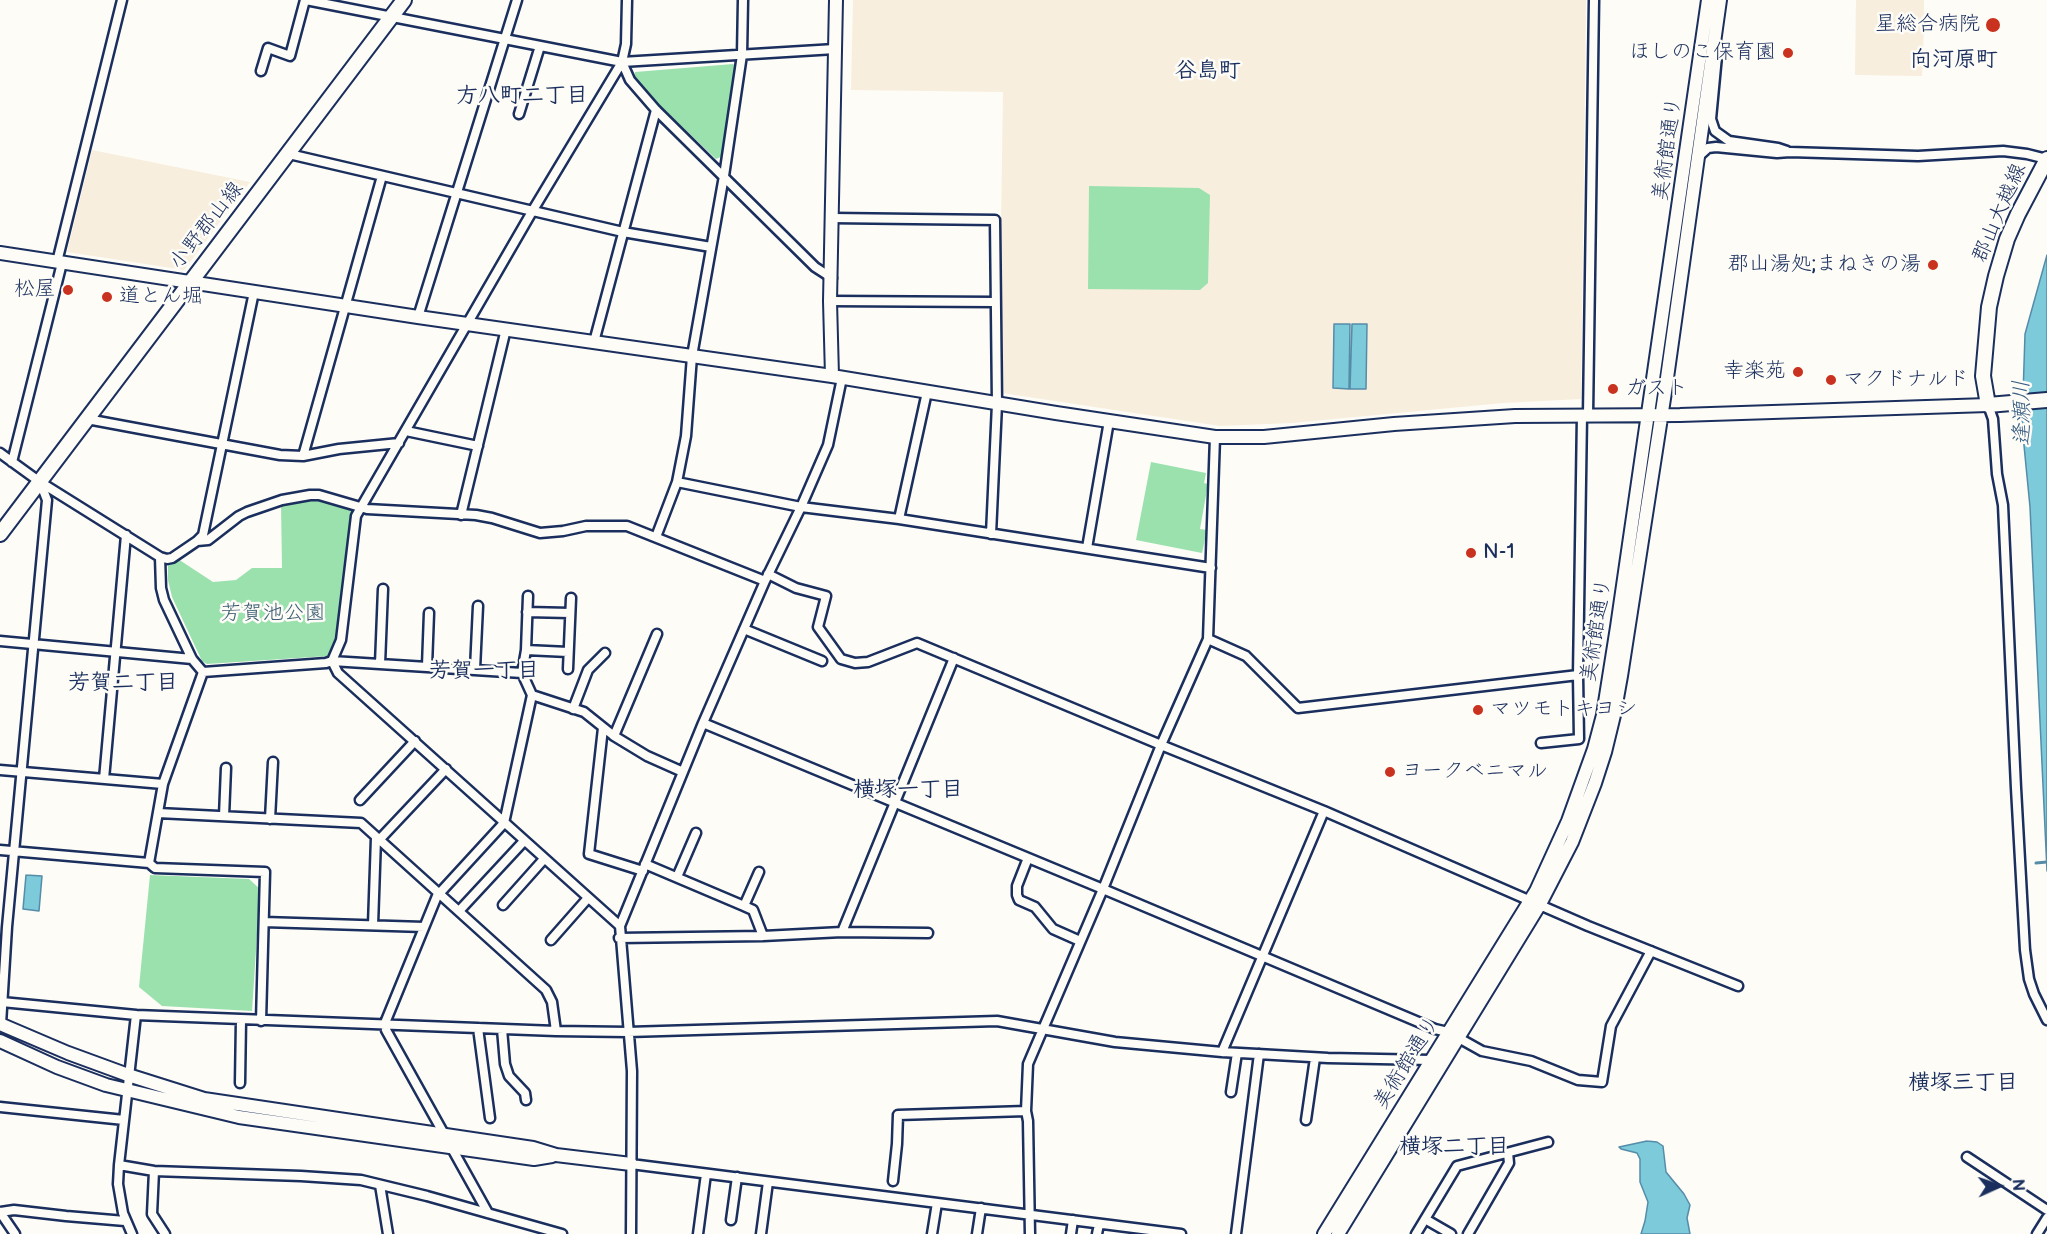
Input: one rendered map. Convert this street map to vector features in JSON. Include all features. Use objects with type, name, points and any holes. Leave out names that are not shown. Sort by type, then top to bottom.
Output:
[{"type":"main road","name":"小野郡山線","points":[[0,534],[404,0]]},
{"type":"main road","name":"郡山大越線","points":[[1992,405],[1983,376],[1989,307],[2007,239],[2047,159]]},
{"type":"main road","points":[[1992,405],[2047,400]]},
{"type":"street","points":[[12,462],[122,0]]},
{"type":"street","points":[[261,71],[268,48],[290,56],[305,0],[622,62],[835,50]]},
{"type":"street","points":[[418,317],[517,0]]},
{"type":"street","points":[[620,927],[338,673],[332,661],[340,639],[356,516],[533,210],[622,62],[626,44],[627,0]]},
{"type":"street","points":[[656,537],[677,482],[686,436],[693,356],[742,55],[743,0]]},
{"type":"street","points":[[631,1234],[632,1071],[620,927],[703,723],[766,577],[801,507],[828,445],[837,377],[830,301],[836,0]]},
{"type":"street","points":[[1540,743],[1579,739],[1578,675],[1594,0]]},
{"type":"street","name":"美術館通り","points":[[1536,902],[1580,790],[1603,715],[1708,0]]},
{"type":"street","name":"美術館通り","points":[[1338,1234],[1453,1035],[1572,842],[1605,752],[1614,715],[1661,415],[1720,0]]},
{"type":"street","points":[[1713,42],[1718,58],[1711,118],[1715,131],[1729,141],[1778,148],[1790,152]]},
{"type":"street","points":[[519,114],[540,46]]},
{"type":"street","points":[[622,62],[630,80],[656,110],[815,267],[832,278]]},
{"type":"street","points":[[594,342],[656,110]]},
{"type":"street","points":[[1697,158],[1703,151],[1712,148],[1777,153],[1927,156],[2003,151],[2047,159]]},
{"type":"street","points":[[289,154],[623,232],[711,246]]},
{"type":"street","points":[[303,456],[382,176]]},
{"type":"street","points":[[832,218],[995,220],[997,404],[991,534]]},
{"type":"street","points":[[0,254],[837,377],[997,404],[1215,436],[1264,437],[1466,418],[1661,415],[1992,405],[1997,474],[2003,505],[2025,950],[2029,979],[2047,1020]]},
{"type":"street","points":[[0,453],[40,482],[160,557],[172,558],[203,535],[254,292]]},
{"type":"street","points":[[830,301],[995,302]]},
{"type":"street","points":[[461,515],[506,329]]},
{"type":"street","points":[[899,519],[927,392]]},
{"type":"street","points":[[87,419],[280,455],[303,456],[339,449],[399,443]]},
{"type":"street","points":[[1087,548],[1109,421]]},
{"type":"street","points":[[406,431],[478,446]]},
{"type":"street","points":[[1030,1234],[1026,1111],[1028,1064],[1103,889],[1161,745],[1208,639],[1215,436]]},
{"type":"street","points":[[40,482],[47,500],[15,851],[4,926],[0,1024],[68,1053],[204,1099],[448,1141]]},
{"type":"street","points":[[677,482],[801,507],[899,519],[1211,568]]},
{"type":"street","points":[[197,541],[208,540],[247,512],[302,495],[319,495],[381,510],[492,518],[540,533],[585,526],[627,526],[796,588],[826,596],[818,627],[841,658],[855,663],[868,662],[891,651],[917,643],[1324,811],[1588,926],[1738,986]]},
{"type":"street","points":[[104,779],[126,535]]},
{"type":"street","points":[[160,557],[161,588],[164,600],[192,659],[203,672]]},
{"type":"street","points":[[380,664],[383,590]]},
{"type":"street","points":[[488,1213],[386,1030],[385,1023],[439,893],[504,823],[532,695],[522,673],[526,650],[528,596]]},
{"type":"street","points":[[568,669],[571,598]]},
{"type":"street","points":[[475,669],[478,606]]},
{"type":"street","points":[[527,612],[570,613]]},
{"type":"street","points":[[427,666],[429,613]]},
{"type":"street","points":[[744,629],[822,661]]},
{"type":"street","points":[[614,736],[657,634]]},
{"type":"street","points":[[1208,639],[1246,656],[1298,708],[1578,675]]},
{"type":"street","points":[[0,641],[192,659]]},
{"type":"street","points":[[526,650],[568,652]]},
{"type":"street","points":[[573,709],[588,670],[605,653]]},
{"type":"street","points":[[842,932],[954,658]]},
{"type":"street","points":[[203,672],[332,661],[522,673]]},
{"type":"street","points":[[148,863],[163,784],[203,672]]},
{"type":"street","points":[[532,695],[584,712],[614,736],[647,756],[683,772]]},
{"type":"street","points":[[703,723],[1453,1035],[1482,1051],[1531,1061],[1578,1080],[1601,1083],[1604,1077],[1611,1026],[1651,951]]},
{"type":"street","points":[[603,728],[589,854],[677,877],[753,909],[763,936]]},
{"type":"street","points":[[360,800],[415,741]]},
{"type":"street","points":[[270,819],[273,762]]},
{"type":"street","points":[[224,816],[226,768]]},
{"type":"street","points":[[0,770],[163,784]]},
{"type":"street","points":[[373,925],[378,838],[446,770]]},
{"type":"street","points":[[1222,1052],[1324,811]]},
{"type":"street","points":[[158,813],[361,823],[546,990],[552,1002],[556,1031]]},
{"type":"street","points":[[677,877],[696,832]]},
{"type":"street","points":[[459,911],[524,841]]},
{"type":"street","points":[[0,849],[148,863],[155,868],[266,872],[261,1021]]},
{"type":"street","points":[[1028,858],[1017,886],[1019,900],[1035,907],[1053,929],[1080,941]]},
{"type":"street","points":[[503,905],[544,859]]},
{"type":"street","points":[[744,906],[759,872]]},
{"type":"street","points":[[551,940],[588,898]]},
{"type":"street","points":[[264,922],[424,927]]},
{"type":"street","points":[[620,938],[763,936],[842,932],[928,933]]},
{"type":"street","points":[[2,1002],[136,1015],[556,1031],[628,1032],[997,1021],[1115,1042],[1222,1052],[1315,1058],[1431,1060]]},
{"type":"street","points":[[132,1234],[125,1221],[118,1184],[136,1015]]},
{"type":"street","points":[[240,1083],[242,1020]]},
{"type":"street","points":[[478,1028],[490,1119]]},
{"type":"street","points":[[502,1029],[505,1064],[509,1076],[525,1093],[526,1100]]},
{"type":"street","name":"美術館通り","points":[[1324,1234],[1431,1060],[1453,1035]]},
{"type":"street","points":[[0,1041],[57,1067],[106,1085],[239,1117],[533,1149],[556,1155],[1073,1220],[1120,1230],[1181,1234]]},
{"type":"street","points":[[1231,1092],[1237,1053]]},
{"type":"street","points":[[1236,1234],[1259,1054]]},
{"type":"street","points":[[1306,1120],[1315,1058]]},
{"type":"street","points":[[0,1107],[124,1120]]},
{"type":"street","points":[[892,1181],[898,1115],[1026,1111]]},
{"type":"street","points":[[1416,1234],[1457,1166],[1548,1142]]},
{"type":"street","points":[[1468,1234],[1509,1163],[1508,1153]]},
{"type":"street","points":[[1967,1157],[2047,1210]]},
{"type":"street","points":[[119,1165],[154,1172],[361,1180],[488,1213],[543,1231],[562,1234]]},
{"type":"street","points":[[154,1172],[152,1214],[165,1234]]},
{"type":"street","points":[[698,1234],[706,1174]]},
{"type":"street","points":[[731,1220],[736,1178]]},
{"type":"street","points":[[760,1234],[768,1182]]},
{"type":"street","points":[[380,1185],[388,1234]]},
{"type":"street","points":[[932,1234],[937,1203]]},
{"type":"street","points":[[977,1234],[981,1208]]},
{"type":"street","points":[[15,1234],[1,1215],[14,1209],[125,1221]]},
{"type":"street","points":[[2037,1234],[2047,1218]]},
{"type":"street","points":[[1071,1234],[1073,1220]]},
{"type":"street","points":[[1425,1220],[1451,1234]]},
{"type":"street","points":[[1097,1234],[1099,1224]]},
{"type":"shaded area","points":[[853,0],[1586,0],[1581,399],[1503,403],[1292,423],[1220,426],[1002,393],[1000,295],[1003,92],[851,90]]},
{"type":"shaded area","name":"星総合病院","points":[[1856,0],[1924,0],[1924,18],[1961,19],[1961,27],[1924,26],[1922,76],[1855,75]]},
{"type":"shaded area","points":[[92,150],[250,182],[184,270],[67,252]]},
{"type":"green space","points":[[733,64],[736,67],[721,157],[716,159],[634,81],[635,72]]},
{"type":"green space","points":[[1089,186],[1199,188],[1210,195],[1208,283],[1200,290],[1088,289]]},
{"type":"green space","points":[[1151,462],[1206,473],[1204,483],[1208,484],[1200,529],[1207,530],[1202,553],[1136,540]]},
{"type":"green space","name":"芳賀池公園","points":[[310,495],[354,508],[334,652],[328,656],[207,664],[202,661],[172,597],[168,580],[168,565],[178,559],[213,582],[236,580],[252,568],[282,568],[281,504]]},
{"type":"green space","points":[[150,875],[249,879],[260,889],[252,1011],[162,1006],[139,987]]},
{"type":"water","name":"逢瀬川","points":[[2047,255],[2047,871],[2030,507],[2022,425],[2025,334]]},
{"type":"water","points":[[1334,324],[1350,324],[1349,389],[1333,388]]},
{"type":"water","points":[[1352,324],[1367,324],[1366,389],[1350,389]]},
{"type":"water","points":[[26,875],[42,876],[39,911],[23,909]]},
{"type":"water","points":[[1647,1141],[1657,1142],[1663,1146],[1666,1172],[1690,1205],[1687,1218],[1690,1234],[1641,1234],[1648,1202],[1640,1182],[1640,1159],[1637,1153],[1619,1147]]},
{"type":"waterway","points":[[2036,863],[2047,862]]},
{"type":"place","name":"星総合病院","points":[[1993,25]]},
{"type":"place","name":"ほしのこ保育園","points":[[1788,53]]},
{"type":"place","name":"郡山湯処;まねきの湯","points":[[1933,265]]},
{"type":"place","name":"松屋","points":[[68,290]]},
{"type":"place","name":"道とん堀","points":[[107,297]]},
{"type":"place","name":"幸楽苑","points":[[1798,372]]},
{"type":"place","name":"マクドナルド","points":[[1831,380]]},
{"type":"place","name":"ガスト","points":[[1613,389]]},
{"type":"place","name":"N-1","points":[[1471,553]]},
{"type":"place","name":"マツモトキヨシ","points":[[1478,710]]},
{"type":"place","name":"ヨークベニマル","points":[[1390,772]]},
{"type":"district","name":"向河原町","points":[[1954,60]]},
{"type":"district","name":"谷島町","points":[[1208,71]]},
{"type":"district","name":"方八町二丁目","points":[[522,96]]},
{"type":"district","name":"芳賀一丁目","points":[[484,671]]},
{"type":"district","name":"芳賀二丁目","points":[[123,683]]},
{"type":"district","name":"横塚一丁目","points":[[908,790]]},
{"type":"district","name":"横塚三丁目","points":[[1963,1083]]},
{"type":"district","name":"横塚二丁目","points":[[1454,1147]]}]
